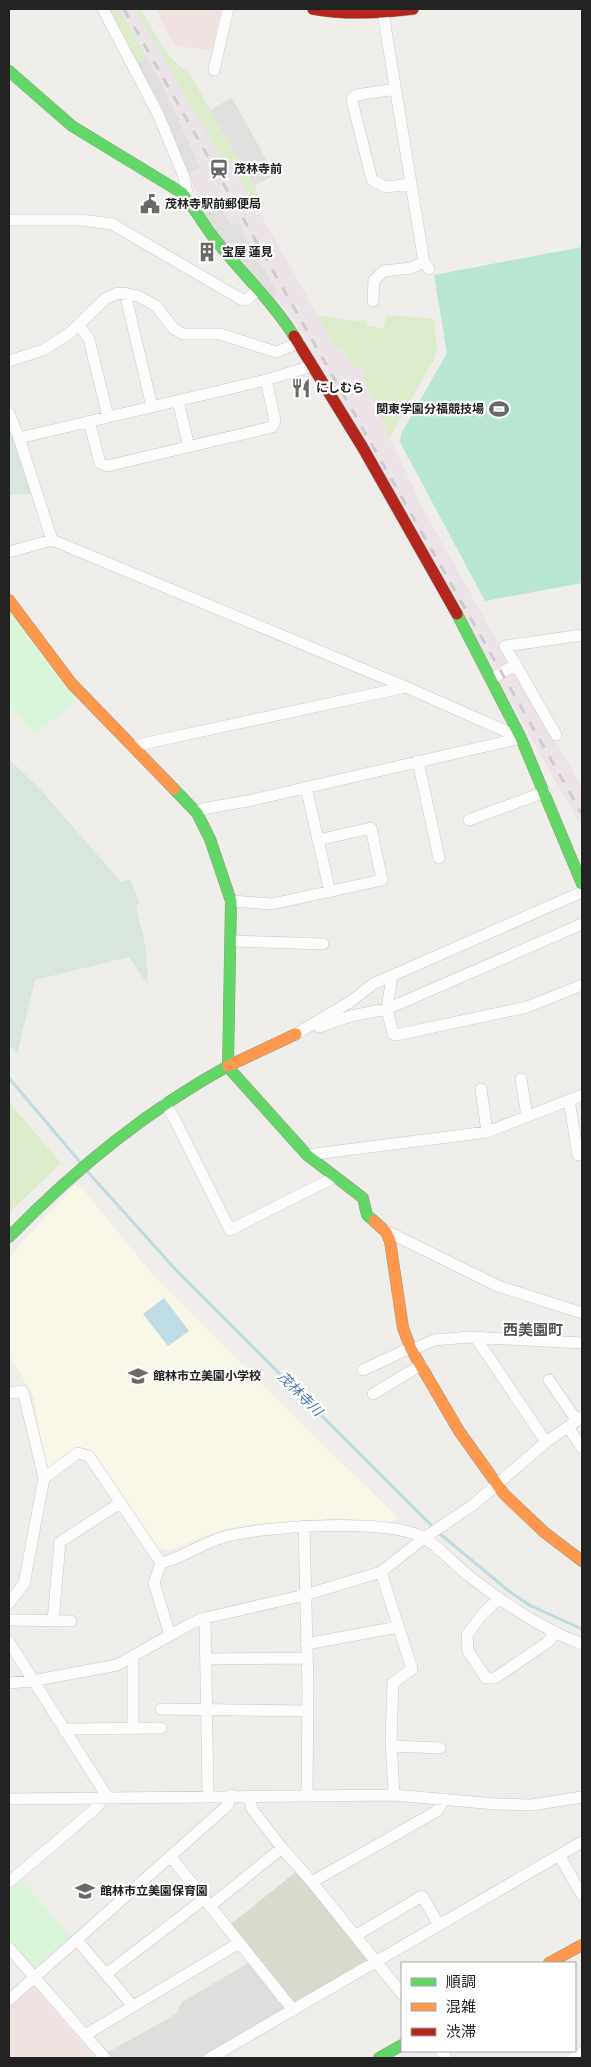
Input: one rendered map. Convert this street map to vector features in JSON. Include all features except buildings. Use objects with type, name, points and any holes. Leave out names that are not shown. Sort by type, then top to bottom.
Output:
[{"type":"main road","points":[[313,9],[347,15],[412,9]]},
{"type":"main road","points":[[9,71],[72,126],[182,193],[211,234],[281,315],[363,448],[432,568],[492,679],[545,792],[582,884]]},
{"type":"main road","points":[[9,600],[72,684],[197,813],[210,839],[231,901],[228,1067],[307,1155],[363,1198],[367,1215],[386,1232],[390,1241],[403,1328],[411,1349],[459,1431],[504,1494],[544,1532],[582,1560]]},
{"type":"main road","points":[[9,1237],[91,1158],[165,1104],[228,1067],[296,1034]]},
{"type":"main road","points":[[551,1962],[582,1945]]},
{"type":"main road","points":[[379,2058],[401,2046]]},
{"type":"street","points":[[103,9],[158,114],[184,177],[188,199]]},
{"type":"street","points":[[214,70],[228,9]]},
{"type":"street","points":[[373,301],[374,280],[381,273],[427,266],[411,184],[383,13]]},
{"type":"street","points":[[395,89],[357,94],[353,97],[352,101],[373,182],[386,187],[411,184]]},
{"type":"street","points":[[9,220],[81,220],[112,224],[241,300],[246,300],[258,290]]},
{"type":"street","points":[[9,360],[43,350],[70,333],[105,299],[118,293],[138,296],[156,306],[174,329],[183,334],[220,334],[276,352],[299,343]]},
{"type":"street","points":[[125,293],[152,407]]},
{"type":"street","points":[[79,325],[89,339],[108,417]]},
{"type":"street","points":[[19,438],[266,380],[312,366]]},
{"type":"street","points":[[89,421],[100,463],[107,466],[272,427],[275,420],[266,380]]},
{"type":"street","points":[[178,401],[189,447]]},
{"type":"street","points":[[9,413],[52,540]]},
{"type":"street","points":[[9,552],[52,540],[406,687],[521,738]]},
{"type":"street","points":[[556,735],[505,646],[582,635]]},
{"type":"street","points":[[492,679],[516,664]]},
{"type":"street","points":[[133,746],[406,687]]},
{"type":"street","points":[[197,813],[202,809],[521,738]]},
{"type":"street","points":[[418,761],[439,858]]},
{"type":"street","points":[[306,787],[330,892]]},
{"type":"street","points":[[468,820],[545,792]]},
{"type":"street","points":[[231,901],[272,904],[382,880],[371,828],[318,840]]},
{"type":"street","points":[[296,1034],[350,1002],[365,989],[582,892]]},
{"type":"street","points":[[296,1034],[351,1016],[387,1009],[582,924]]},
{"type":"street","points":[[231,941],[323,944]]},
{"type":"street","points":[[392,976],[387,1009],[393,1034],[396,1035],[527,1007],[582,985]]},
{"type":"street","points":[[521,1079],[527,1116]]},
{"type":"street","points":[[481,1088],[487,1132]]},
{"type":"street","points":[[307,1155],[487,1132],[582,1095]]},
{"type":"street","points":[[569,1100],[578,1155]]},
{"type":"street","points":[[165,1104],[174,1118],[230,1230],[335,1177]]},
{"type":"street","points":[[386,1232],[384,1230],[498,1286],[582,1313]]},
{"type":"street","points":[[476,1338],[546,1442]]},
{"type":"street","points":[[363,1370],[406,1350],[434,1340],[476,1338],[582,1343]]},
{"type":"street","points":[[373,1394],[422,1365]]},
{"type":"street","points":[[549,1380],[576,1422],[582,1448]]},
{"type":"street","points":[[9,1393],[23,1390],[44,1478],[24,1584],[9,1603]]},
{"type":"street","points":[[9,1683],[98,1670],[117,1665],[205,1618],[305,1595],[381,1572],[427,1536],[473,1505],[546,1442],[576,1422]]},
{"type":"street","points":[[44,1478],[78,1454],[89,1456],[161,1563]]},
{"type":"street","points":[[53,1621],[60,1542],[120,1504]]},
{"type":"street","points":[[170,1635],[154,1583],[161,1563],[224,1537],[304,1526],[342,1525],[400,1530],[427,1536],[499,1598],[555,1633],[582,1644]]},
{"type":"street","points":[[304,1526],[307,1658],[307,1795]]},
{"type":"street","points":[[381,1572],[412,1669],[393,1683],[392,1746],[394,1795]]},
{"type":"street","points":[[499,1598],[481,1616],[467,1635],[468,1651],[486,1678],[495,1678],[548,1642],[555,1633]]},
{"type":"street","points":[[205,1618],[208,1796]]},
{"type":"street","points":[[9,1620],[71,1621]]},
{"type":"street","points":[[306,1644],[398,1627]]},
{"type":"street","points":[[9,1642],[104,1798]]},
{"type":"street","points":[[133,1657],[133,1729]]},
{"type":"street","points":[[206,1659],[307,1658]]},
{"type":"street","points":[[161,1709],[208,1708],[307,1711]]},
{"type":"street","points":[[64,1731],[71,1729],[161,1728]]},
{"type":"street","points":[[392,1746],[440,1748]]},
{"type":"street","points":[[9,2000],[228,1805],[231,1795]]},
{"type":"street","points":[[9,1799],[231,1795],[394,1795],[531,1806],[582,1797]]},
{"type":"street","points":[[249,1796],[252,1809],[282,1848],[312,1882],[401,1993]]},
{"type":"street","points":[[9,1882],[94,1809],[104,1798]]},
{"type":"street","points":[[312,1882],[438,1811],[444,1800]]},
{"type":"street","points":[[210,2058],[582,1842]]},
{"type":"street","points":[[106,1974],[282,1848]]},
{"type":"street","points":[[559,1855],[582,1895]]},
{"type":"street","points":[[170,1856],[292,2011]]},
{"type":"street","points":[[355,1936],[422,1896],[439,1925]]},
{"type":"street","points":[[76,1940],[133,2006]]},
{"type":"street","points":[[85,2035],[239,1943]]},
{"type":"street","points":[[9,1948],[105,2058]]},
{"type":"street","points":[[573,2058],[582,2053]]},
{"type":"shaded area","points":[[110,9],[141,9],[167,54],[189,73],[265,205],[258,209],[336,348],[342,349],[352,365],[366,371],[363,379],[422,507],[508,660],[508,664],[497,671],[493,670],[294,320],[204,212],[160,104]]},
{"type":"shaded area","points":[[155,9],[218,9],[220,11],[212,50],[175,46]]},
{"type":"shaded area","points":[[147,58],[163,86],[200,168],[189,173],[160,104],[138,63]]},
{"type":"shaded area","points":[[232,98],[275,175],[254,186],[210,110]]},
{"type":"shaded area","points":[[219,204],[231,225],[237,222],[278,294],[273,297],[220,236],[204,212]]},
{"type":"shaded area","points":[[9,426],[31,494],[9,495]]},
{"type":"shaded area","points":[[515,670],[582,787],[582,827],[498,680]]},
{"type":"shaded area","points":[[9,759],[39,788],[121,882],[130,879],[139,902],[136,906],[146,948],[148,985],[129,957],[35,980],[17,1054],[9,1045]]},
{"type":"shaded area","name":"館林市立美園小学校","points":[[74,1186],[81,1187],[153,1275],[398,1518],[390,1523],[337,1518],[255,1524],[224,1529],[169,1550],[158,1548],[93,1453],[79,1447],[46,1471],[34,1397],[9,1355],[9,1257]]},
{"type":"shaded area","points":[[297,1871],[366,1959],[365,1963],[294,2004],[231,1924]]},
{"type":"shaded area","points":[[250,1962],[284,2007],[282,2010],[200,2058],[113,2058],[108,2052],[176,2014],[182,2002]]},
{"type":"shaded area","points":[[30,1987],[35,1988],[95,2058],[9,2058],[9,2006]]},
{"type":"green space","points":[[110,9],[120,9],[147,58],[138,63]]},
{"type":"green space","points":[[135,9],[141,9],[156,36],[173,60],[189,73],[265,205],[257,209],[228,158],[223,161]]},
{"type":"green space","name":"関東学園分福競技場","points":[[582,247],[582,583],[485,601],[400,442],[401,434],[447,353],[434,275]]},
{"type":"green space","points":[[317,315],[352,321],[367,320],[367,325],[383,329],[387,315],[434,319],[437,349],[434,359],[390,437],[363,379],[366,371],[352,365],[342,349],[336,348]]},
{"type":"green space","points":[[9,607],[79,698],[35,734],[9,705]]},
{"type":"green space","points":[[9,1102],[61,1163],[9,1213]]},
{"type":"green space","points":[[22,1881],[71,1937],[35,1968],[9,1938],[9,1892]]},
{"type":"water","points":[[164,1298],[189,1331],[168,1346],[143,1314]]},
{"type":"waterway","name":"茂林寺川","points":[[9,1078],[80,1162]]},
{"type":"waterway","name":"茂林寺川","points":[[87,1171],[176,1270],[434,1528]]},
{"type":"waterway","name":"茂林寺川","points":[[439,1533],[510,1592],[531,1606],[582,1629]]},
{"type":"railway","points":[[124,9],[582,814]]},
{"type":"traffic: fast","points":[[9,71],[72,126],[182,193],[221,247],[275,309],[294,336]]},
{"type":"traffic: fast","points":[[457,614],[521,738],[582,884]]},
{"type":"traffic: fast","points":[[174,789],[197,813],[210,839],[231,901],[228,1067],[307,1155],[363,1198],[367,1215],[374,1221]]},
{"type":"traffic: fast","points":[[9,1237],[59,1188],[112,1143],[168,1102],[228,1066]]},
{"type":"traffic: fast","points":[[379,2058],[401,2046]]},
{"type":"traffic: slow","points":[[9,600],[72,684],[174,789]]},
{"type":"traffic: slow","points":[[228,1066],[296,1034]]},
{"type":"traffic: slow","points":[[374,1221],[386,1232],[390,1241],[403,1328],[411,1349],[459,1431],[504,1494],[544,1532],[582,1561]]},
{"type":"traffic: slow","points":[[551,1962],[582,1945]]},
{"type":"traffic: jam","points":[[313,9],[363,13],[413,9]]},
{"type":"traffic: jam","points":[[294,336],[363,448],[457,614]]},
{"type":"place","name":"茂林寺前","points":[[219,169]]},
{"type":"place","name":"茂林寺駅前郵便局","points":[[150,204]]},
{"type":"place","name":"宝屋 蓮見","points":[[207,252]]},
{"type":"place","name":"にしむら","points":[[301,388]]},
{"type":"place","name":"関東学園分福競技場","points":[[499,409]]},
{"type":"place","name":"館林市立美園小学校","points":[[138,1376]]},
{"type":"place","name":"館林市立美園保育園","points":[[85,1891]]},
{"type":"district","name":"西美園町","points":[[533,1330]]}]
